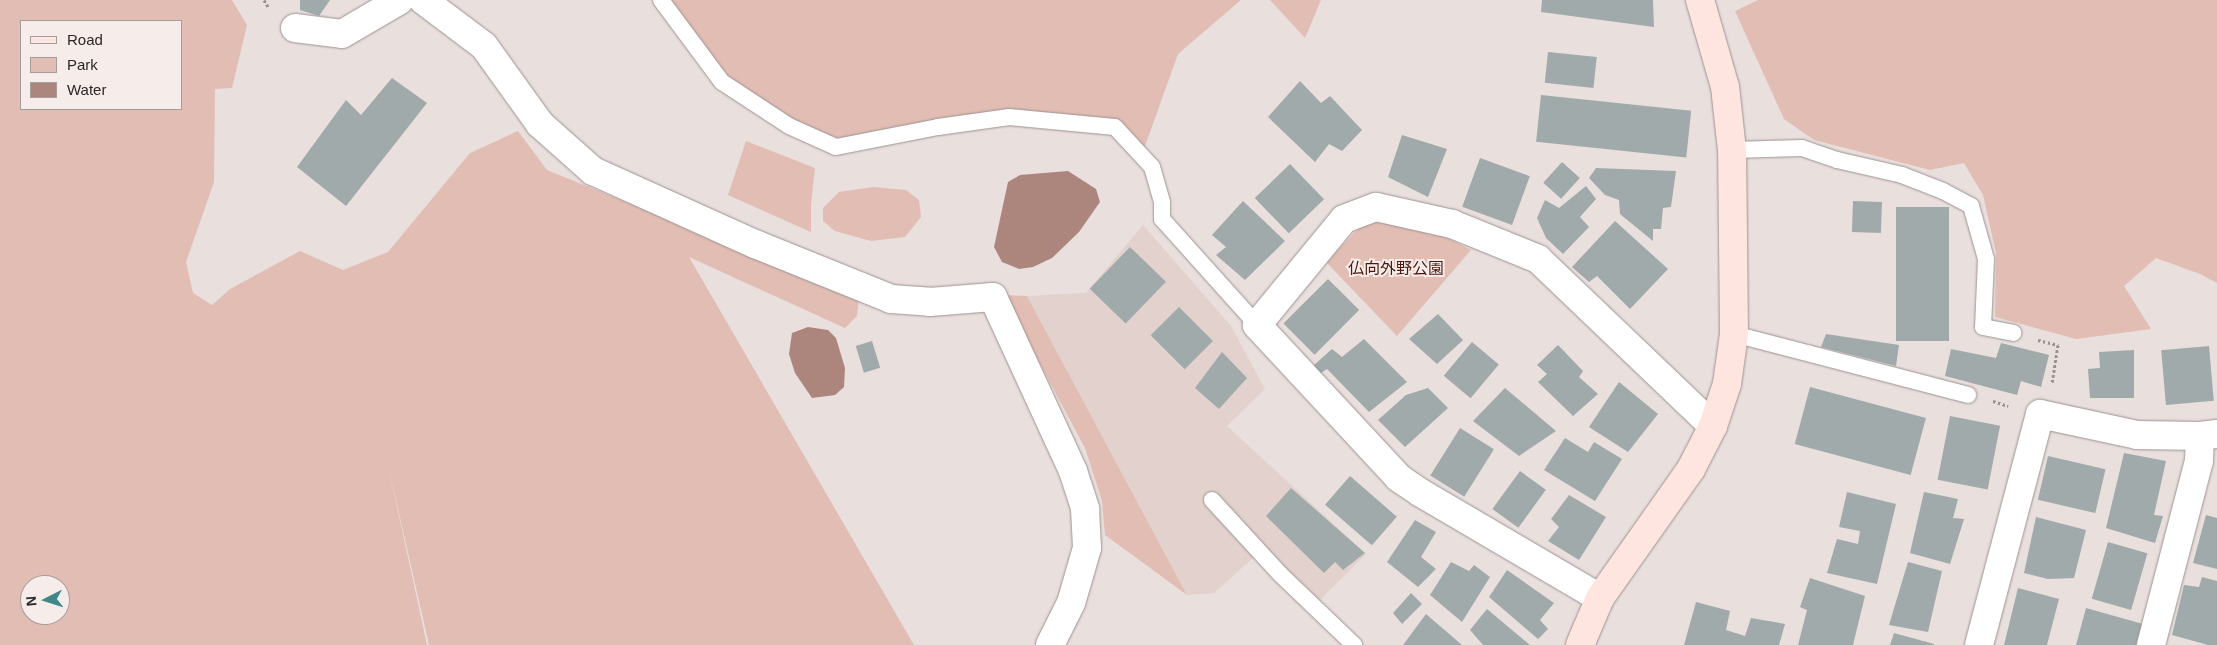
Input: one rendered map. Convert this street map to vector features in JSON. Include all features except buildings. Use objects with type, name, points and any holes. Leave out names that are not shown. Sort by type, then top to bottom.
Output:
[{"type":"street","points":[[295,28],[342,34],[400,0]]},
{"type":"street","points":[[423,0],[484,46],[540,124],[592,171],[755,244],[891,299],[930,302],[993,296],[1073,471],[1085,508],[1086,548],[1071,602],[1050,645]]},
{"type":"street","points":[[1580,645],[1600,598],[1690,469],[1713,426],[1727,384],[1734,334],[1732,150],[1725,87],[1700,0]]},
{"type":"street","points":[[1600,598],[1421,493],[1399,478],[1257,325],[1344,219],[1376,207],[1452,224],[1538,259],[1713,426]]},
{"type":"street","points":[[1979,645],[2040,414],[2137,435],[2209,435],[2199,461],[2151,645]]},
{"type":"lane","points":[[661,0],[722,82],[789,126],[836,147],[938,127],[1008,117],[1115,127],[1152,167],[1162,203],[1162,219],[1257,325]]},
{"type":"lane","points":[[1732,150],[1802,148],[1837,160],[1902,175],[1943,191],[1971,206],[1986,259],[1983,326],[2013,333]]},
{"type":"lane","points":[[1734,334],[1968,395]]},
{"type":"lane","points":[[1212,500],[1280,574],[1354,645]]},
{"type":"path","points":[[1968,395],[2040,414],[2052,383],[2058,345],[2013,333]]},
{"type":"shaded area","points":[[1143,225],[1231,326],[1265,389],[1227,426],[1366,554],[1315,605],[1264,548],[1214,593],[1187,595],[1027,296],[1086,293]]},
{"type":"green space","points":[[0,0],[232,0],[247,25],[232,88],[215,89],[214,182],[186,262],[193,293],[212,305],[230,289],[300,251],[343,270],[388,252],[470,153],[518,131],[547,170],[859,297],[857,316],[845,328],[689,257],[914,645],[429,645],[388,465],[427,645],[0,645]]},
{"type":"green space","points":[[665,0],[1241,0],[1178,54],[1144,149],[1117,121],[1009,113],[837,142],[786,121],[724,81]]},
{"type":"green space","points":[[1270,0],[1321,0],[1305,38]]},
{"type":"green space","points":[[1758,0],[2217,0],[2217,283],[2200,274],[2156,258],[2124,286],[2151,329],[2076,339],[1995,317],[1996,253],[1983,195],[1964,163],[1930,170],[1814,140],[1784,119],[1735,11]]},
{"type":"green space","points":[[746,141],[815,168],[811,204],[811,232],[728,195]]},
{"type":"green space","points":[[873,187],[906,190],[919,200],[921,217],[905,237],[871,241],[835,231],[823,221],[823,208],[839,192]]},
{"type":"green space","name":"仏向外野公園","points":[[1384,220],[1448,238],[1471,250],[1397,336],[1326,262],[1360,227]]},
{"type":"green space","points":[[1003,295],[1027,296],[1187,595],[1105,535],[1102,501],[1085,448]]},
{"type":"water","points":[[1068,171],[1096,189],[1100,202],[1079,232],[1052,258],[1033,267],[1019,269],[1002,262],[994,247],[1008,182],[1020,175]]},
{"type":"water","points":[[808,327],[828,330],[836,338],[845,368],[844,387],[835,395],[812,398],[795,373],[789,354],[792,333]]}]
